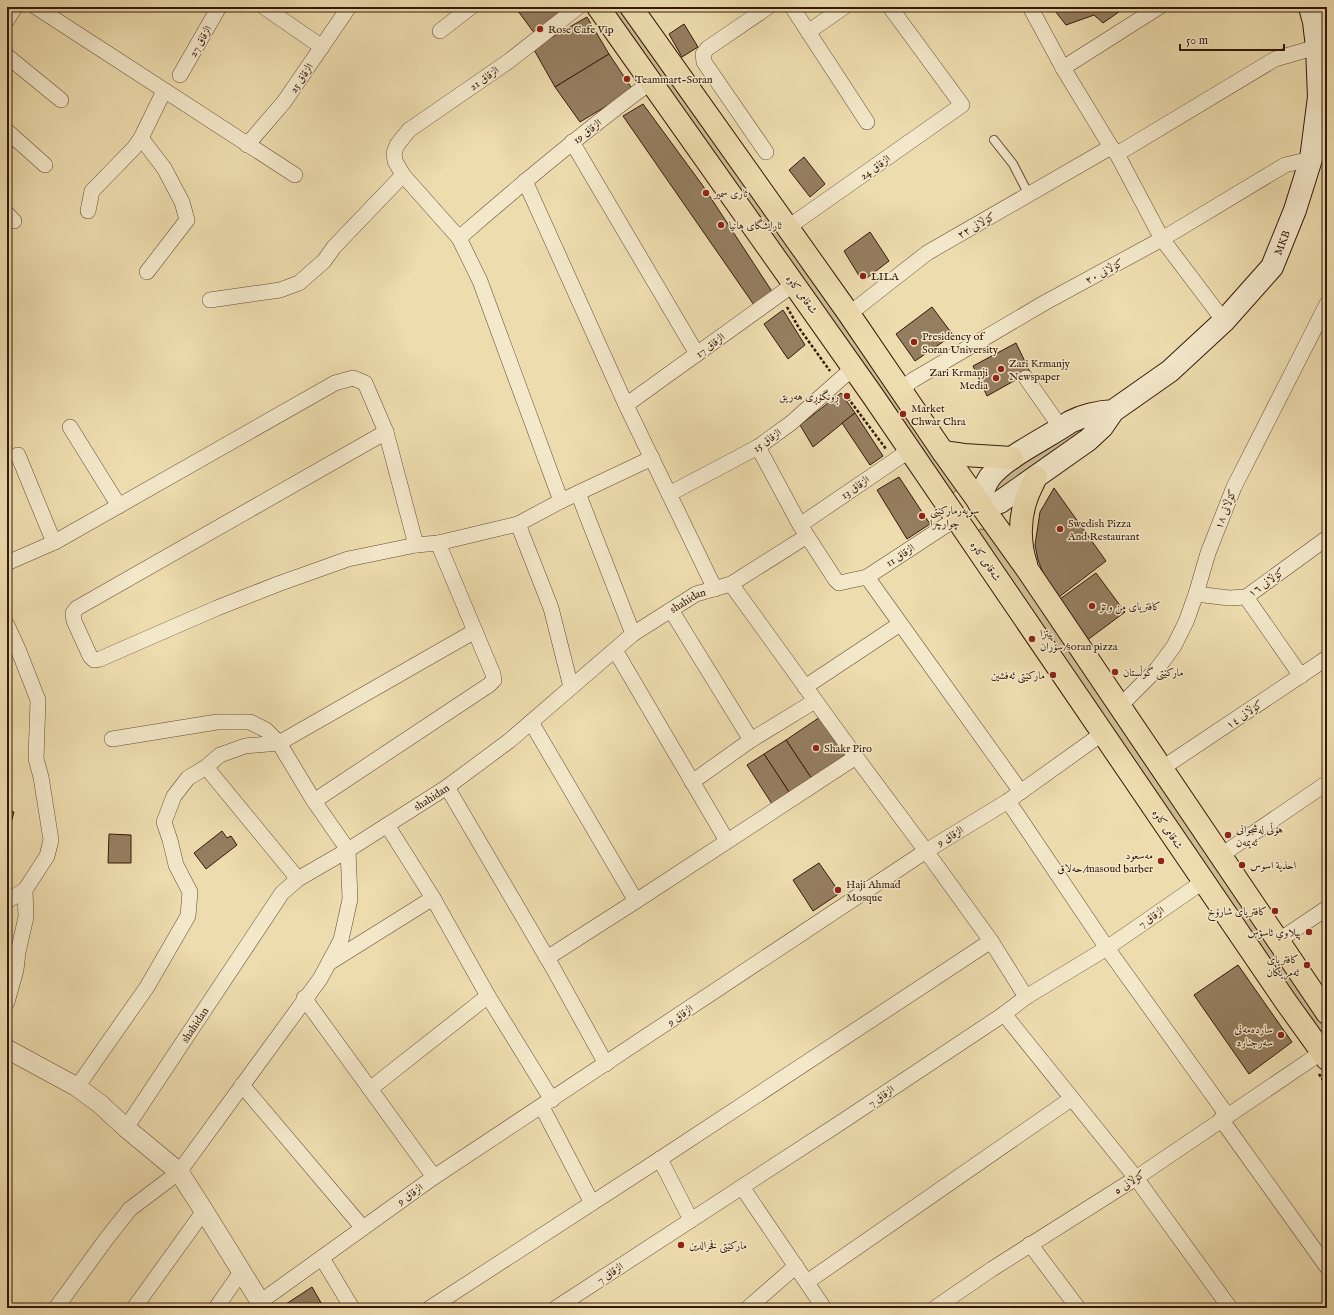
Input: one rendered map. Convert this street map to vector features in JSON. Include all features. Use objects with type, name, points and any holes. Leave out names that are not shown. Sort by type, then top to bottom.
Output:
[{"type":"main road","name":"شەقامی کاوە","points":[[598,7],[854,368],[1324,1056]]},
{"type":"main road","points":[[631,7],[849,314],[943,452],[1029,572],[1327,1013]]},
{"type":"main road","name":"MKB","points":[[1113,410],[1170,371],[1224,321],[1272,267],[1295,210],[1310,159],[1319,96],[1322,47],[1310,7]]},
{"type":"main road","points":[[957,518],[980,503],[984,488],[989,478],[1004,463],[1070,422],[1090,414],[1113,410]]},
{"type":"main road","points":[[980,503],[990,505],[1000,502],[1036,477],[1088,440],[1102,427],[1113,410]]},
{"type":"main road","points":[[943,452],[1012,458]]},
{"type":"main road","points":[[1029,572],[1022,544],[1022,521],[1026,498],[1036,477]]},
{"type":"street","points":[[7,20],[14,7]]},
{"type":"street","points":[[36,7],[295,176]]},
{"type":"street","name":"الزقاق 27","points":[[180,75],[219,7]]},
{"type":"street","points":[[264,7],[322,47]]},
{"type":"street","name":"الزقاق 25","points":[[247,145],[284,102],[350,7]]},
{"type":"street","points":[[440,31],[471,7]]},
{"type":"street","name":"الزقاق 21","points":[[403,175],[395,161],[394,153],[397,145],[409,130],[508,61],[578,7]]},
{"type":"street","points":[[766,152],[704,62],[703,54],[708,48],[768,7]]},
{"type":"street","points":[[792,7],[867,122]]},
{"type":"street","points":[[808,32],[844,7]]},
{"type":"street","name":"الزقاق 24","points":[[788,228],[962,105],[890,7]]},
{"type":"street","points":[[1030,7],[1064,68],[1114,150],[1162,239],[1224,321]]},
{"type":"street","points":[[1064,68],[1159,7]]},
{"type":"street","name":"کۆڵانی ٢٢","points":[[849,314],[927,253],[1029,195],[1114,150],[1275,59],[1322,47]]},
{"type":"street","points":[[7,56],[61,100]]},
{"type":"street","name":"الزقاق 19","points":[[459,238],[572,142],[651,82]]},
{"type":"street","points":[[88,211],[92,191],[134,148],[141,138],[164,91]]},
{"type":"street","points":[[7,131],[45,165]]},
{"type":"street","points":[[141,138],[164,168],[182,202],[187,220],[147,272]]},
{"type":"street","points":[[572,142],[697,354]]},
{"type":"street","name":"کۆڵانی ٢٠","points":[[900,390],[913,380],[1046,302],[1162,239],[1285,165],[1310,159]]},
{"type":"street","points":[[210,300],[280,290],[299,283],[324,261],[334,247],[403,175],[459,238],[480,281],[562,501]]},
{"type":"street","points":[[525,181],[626,405],[715,589]]},
{"type":"street","name":"الزقاق 17","points":[[626,405],[794,284]]},
{"type":"street","name":"کۆڵانی ١٨","points":[[1119,707],[1157,669],[1174,646],[1186,622],[1208,553],[1234,487],[1327,304]]},
{"type":"street","name":"الزقاق 15","points":[[669,494],[758,448],[791,423],[854,368]]},
{"type":"street","points":[[7,562],[55,542],[335,383],[353,378],[365,383],[386,432],[416,545]]},
{"type":"street","points":[[1026,378],[1061,428]]},
{"type":"street","points":[[70,427],[119,506]]},
{"type":"street","points":[[386,432],[77,608],[73,613],[74,621],[90,656],[94,660],[100,659],[217,608],[348,559],[416,545],[438,543],[518,524],[578,493],[652,458]]},
{"type":"street","points":[[758,448],[804,530]]},
{"type":"street","name":"الزقاق 13","points":[[804,530],[910,450]]},
{"type":"street","points":[[18,455],[55,542]]},
{"type":"street","points":[[578,493],[633,634]]},
{"type":"street","name":"الزقاق 11","points":[[804,530],[839,583],[867,577],[957,518]]},
{"type":"street","points":[[518,524],[551,608],[571,687]]},
{"type":"street","name":"shahidan","points":[[126,1128],[282,893],[298,879],[348,850],[447,787],[509,741],[633,634],[696,594],[731,584],[804,530]]},
{"type":"street","name":"کۆڵانی ١٦","points":[[1196,594],[1228,598],[1246,597],[1327,538]]},
{"type":"street","points":[[314,801],[489,685],[494,680],[493,674],[438,543]]},
{"type":"street","points":[[867,577],[1021,792]]},
{"type":"street","points":[[731,584],[926,851],[990,941],[1026,997]]},
{"type":"street","points":[[1246,597],[1300,676]]},
{"type":"street","points":[[672,610],[751,740]]},
{"type":"street","points":[[805,687],[900,624]]},
{"type":"street","points":[[7,625],[38,700],[36,759],[41,778],[51,840],[47,856],[25,890],[7,902]]},
{"type":"street","points":[[77,1087],[146,987],[188,916],[190,892],[176,864],[164,822],[174,796],[188,778],[206,767],[220,755],[245,746],[279,742],[475,632]]},
{"type":"street","points":[[615,650],[727,841]]},
{"type":"street","name":"کۆڵانی ١٤","points":[[1161,769],[1327,658]]},
{"type":"street","points":[[692,782],[751,740],[815,701]]},
{"type":"street","points":[[56,1308],[130,1209],[179,1172],[304,998],[320,979],[341,940],[350,899],[348,850],[314,801],[279,742],[266,730],[250,722],[217,722],[112,739]]},
{"type":"street","points":[[531,722],[636,900]]},
{"type":"street","name":"الزقاق 9","points":[[262,1305],[322,1258],[434,1177],[547,1104],[926,851],[1008,801],[1103,733]]},
{"type":"street","points":[[547,958],[856,757]]},
{"type":"street","points":[[206,767],[298,879]]},
{"type":"street","points":[[1220,856],[1327,783]]},
{"type":"street","points":[[447,787],[547,958],[606,1064]]},
{"type":"street","points":[[1008,801],[1107,948],[1327,1267]]},
{"type":"street","points":[[387,825],[433,898],[547,1104],[592,1203]]},
{"type":"street","name":"الزقاق 7","points":[[556,1308],[1004,1014],[1026,997],[1107,948],[1204,881]]},
{"type":"street","points":[[7,1002],[16,970],[18,952],[26,917],[25,890]]},
{"type":"street","points":[[328,963],[433,898]]},
{"type":"street","points":[[1278,941],[1327,908]]},
{"type":"street","points":[[430,1308],[660,1159],[990,941]]},
{"type":"street","points":[[370,1089],[488,996]]},
{"type":"street","points":[[304,998],[434,1177]]},
{"type":"street","points":[[1004,1014],[1136,1178],[1230,1308]]},
{"type":"street","points":[[7,1049],[77,1087],[100,1104],[126,1128],[179,1172],[262,1305]]},
{"type":"street","name":"کۆڵانی ٥","points":[[939,1307],[1030,1244],[1136,1178],[1224,1117],[1324,1056]]},
{"type":"street","points":[[242,1085],[363,1228]]},
{"type":"street","points":[[807,1282],[1071,1099]]},
{"type":"street","points":[[660,1159],[691,1220]]},
{"type":"street","points":[[742,1187],[824,1308]]},
{"type":"street","points":[[134,1308],[204,1211]]},
{"type":"street","points":[[1030,1244],[1078,1308]]},
{"type":"street","points":[[322,1258],[352,1308]]},
{"type":"street","points":[[748,1308],[796,1266]]},
{"type":"street","points":[[216,1308],[241,1272]]},
{"type":"lane","points":[[994,140],[1013,164],[1029,195]]},
{"type":"shaded area","points":[[619,7],[622,7],[745,181],[957,490],[953,493],[615,12]]},
{"type":"shaded area","points":[[1086,424],[1085,430],[1001,494],[993,489],[997,477]]},
{"type":"shaded area","points":[[980,529],[987,530],[1296,982],[1327,1025],[1327,1040],[1289,987],[977,532]]},
{"type":"building","name":"Rose Cafe Vip","points":[[515,7],[578,7],[538,38]]},
{"type":"building","points":[[1052,7],[1126,7],[1103,23],[1094,15],[1066,25]]},
{"type":"building","points":[[587,17],[609,54],[555,87],[533,48]]},
{"type":"building","points":[[684,24],[698,47],[682,57],[669,34]]},
{"type":"building","points":[[609,54],[633,90],[580,122],[555,87]]},
{"type":"building","points":[[643,104],[703,186],[773,293],[754,305],[623,116]]},
{"type":"building","points":[[804,157],[825,184],[810,197],[789,170]]},
{"type":"building","points":[[870,232],[889,261],[864,280],[861,279],[844,251]]},
{"type":"building","points":[[932,307],[953,335],[915,361],[896,334]]},
{"type":"building","points":[[783,310],[805,345],[788,359],[764,324]]},
{"type":"building","name":"Zari Krmanjy Newspaper","points":[[1016,343],[1030,372],[987,396],[973,366]]},
{"type":"building","points":[[841,393],[855,413],[813,447],[800,425]]},
{"type":"building","points":[[855,413],[883,456],[870,465],[842,423]]},
{"type":"building","points":[[899,477],[930,524],[907,539],[877,490]]},
{"type":"building","name":"Swedish Pizza And Restaurant","points":[[1054,488],[1106,561],[1059,597],[1043,573],[1038,560],[1035,545],[1040,512]]},
{"type":"building","name":"کافتریای من و تۆ","points":[[1096,573],[1125,612],[1086,641],[1060,599]]},
{"type":"building","name":"Shakr Piro","points":[[820,717],[846,756],[812,779],[786,740]]},
{"type":"building","points":[[786,740],[812,779],[789,792],[764,754]]},
{"type":"building","points":[[764,754],[789,792],[772,804],[747,765]]},
{"type":"building","points":[[7,810],[14,812],[8,834],[7,834]]},
{"type":"building","points":[[222,831],[227,838],[231,836],[237,845],[206,869],[194,853]]},
{"type":"building","points":[[109,834],[131,835],[131,863],[108,863]]},
{"type":"building","points":[[819,863],[840,893],[813,911],[793,880]]},
{"type":"building","points":[[1238,965],[1292,1042],[1249,1074],[1194,995]]},
{"type":"building","points":[[312,1287],[324,1308],[280,1308]]},
{"type":"place","name":"Rose Cafe Vip","points":[[540,29]]},
{"type":"place","name":"Teammart-Soran","points":[[627,79]]},
{"type":"place","name":"ئارى سمير","points":[[706,193]]},
{"type":"place","name":"ئارایشگای هانیا","points":[[721,225]]},
{"type":"place","name":"LILA","points":[[863,276]]},
{"type":"place","name":"Presidency of Soran University","points":[[914,342]]},
{"type":"place","name":"Zari Krmanjy Newspaper","points":[[1001,369]]},
{"type":"place","name":"Zari Krmanji Media","points":[[996,378]]},
{"type":"place","name":"ڕونگۆڕی هەریق","points":[[847,396]]},
{"type":"place","name":"Market Chwar Chra","points":[[903,414]]},
{"type":"place","name":"سوپەرمارکێتی چوارچرا","points":[[922,516]]},
{"type":"place","name":"Swedish Pizza And Restaurant","points":[[1060,529]]},
{"type":"place","name":"کافتریای من و تۆ","points":[[1092,606]]},
{"type":"place","name":"پیتزا سۆران/soran pizza","points":[[1032,639]]},
{"type":"place","name":"مارکێتی گوڵستان","points":[[1115,672]]},
{"type":"place","name":"مارکێتی ئەفشین","points":[[1053,675]]},
{"type":"place","name":"Shakr Piro","points":[[816,748]]},
{"type":"place","name":"هۆڵی لەشجوانی ئەیمەن","points":[[1228,835]]},
{"type":"place","name":"مەسعود حەلاق/masoud barber","points":[[1161,861]]},
{"type":"place","name":"احذية اسوس","points":[[1242,865]]},
{"type":"place","name":"Haji Ahmad Mosque","points":[[838,890]]},
{"type":"place","name":"کافتریای شارۆخ","points":[[1275,911]]},
{"type":"place","name":"پيلاوي ئاسؤس","points":[[1309,932]]},
{"type":"place","name":"کافتریای ئەمریکان","points":[[1307,965]]},
{"type":"place","name":"ساردەمەنی سەرجنار2","points":[[1281,1035]]},
{"type":"place","name":"مارکێتی فخرالدین","points":[[681,1245]]}]
